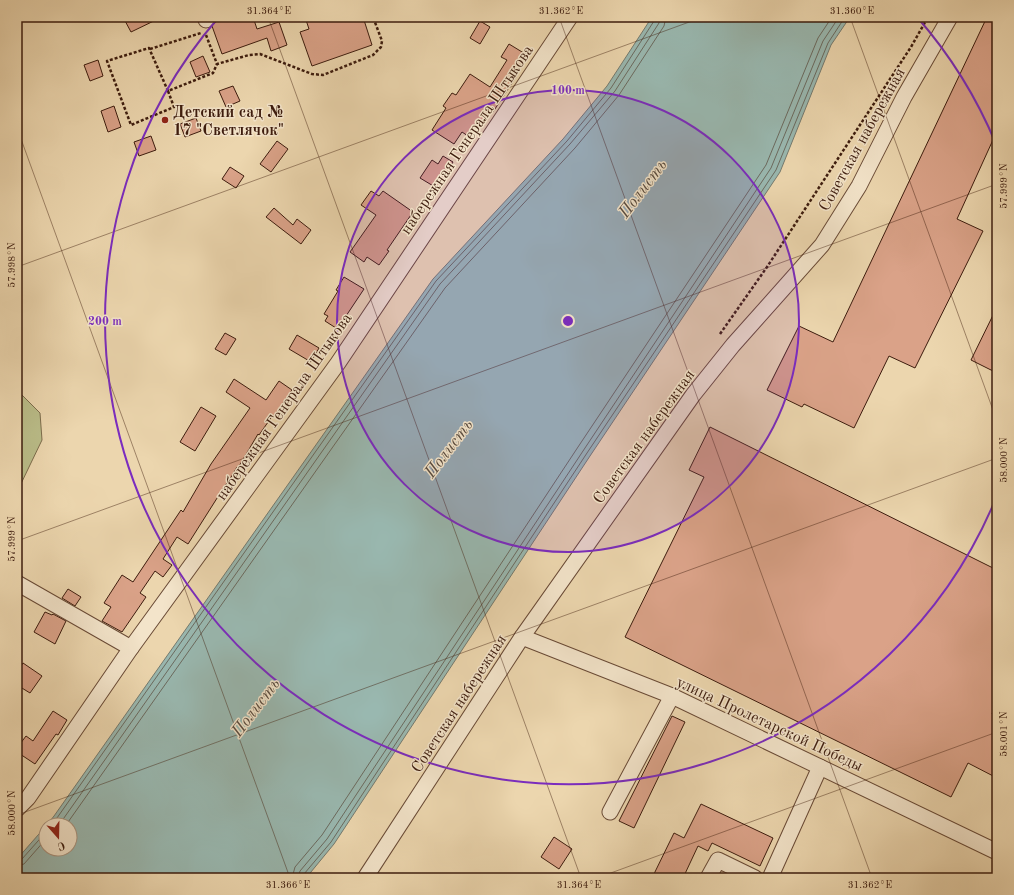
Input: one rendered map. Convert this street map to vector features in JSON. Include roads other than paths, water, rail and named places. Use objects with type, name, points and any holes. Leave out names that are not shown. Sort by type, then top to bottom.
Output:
[{"type":"street","name":"набережная Генерала Штыкова","points":[[17,809],[28,798],[131,648],[338,363],[570,17]]},
{"type":"street","name":"Советская набережная","points":[[365,878],[522,637],[693,395],[734,345],[822,245],[859,186],[904,97],[950,17]]},
{"type":"street","points":[[17,583],[131,648]]},
{"type":"street","name":"улица Пролетарской Победы","points":[[522,637],[672,696],[997,852]]},
{"type":"street","points":[[610,812],[672,696]]},
{"type":"street","points":[[770,878],[820,767]]},
{"type":"street","points":[[708,878],[718,860],[755,878]]},
{"type":"water","name":"Полисть","points":[[652,17],[850,17],[831,45],[780,172],[590,456],[334,844],[306,878],[17,878],[17,859],[38,835],[38,857],[78,857],[78,817],[53,817],[433,279],[563,139],[607,86]]},
{"type":"place","name":"Детский сад № 17 \"Светлячок\"","points":[[165,120]]}]
